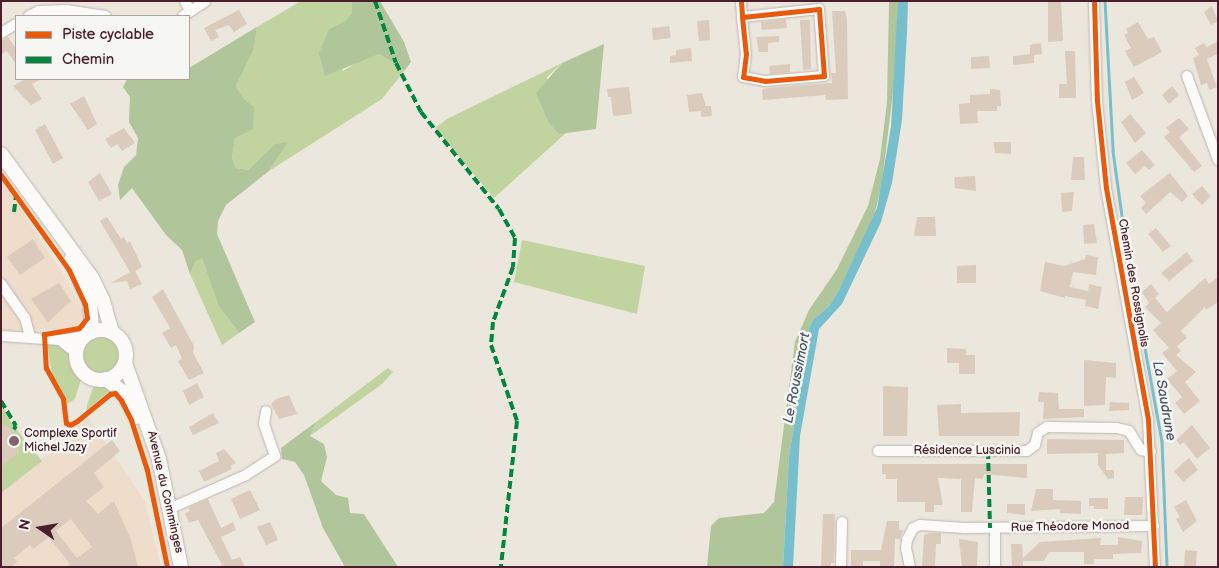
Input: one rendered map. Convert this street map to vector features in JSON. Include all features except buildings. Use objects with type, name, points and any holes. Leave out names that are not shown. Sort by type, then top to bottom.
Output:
[{"type":"main road","points":[[1,154],[47,214],[92,278],[103,301],[112,333],[125,347],[125,363],[118,374],[106,379],[86,374],[79,365],[77,354],[89,334],[90,302],[47,214]]},
{"type":"main road","points":[[89,334],[112,333]]},
{"type":"main road","name":"Avenue du Comminges","points":[[125,363],[131,384],[149,423],[181,567]]},
{"type":"main road","name":"Avenue du Comminges","points":[[106,379],[124,393],[142,432],[174,567]]},
{"type":"street","points":[[185,1],[186,14],[206,1]]},
{"type":"street","points":[[741,1],[742,16],[746,54],[743,78],[765,81],[824,76],[826,73],[819,9],[742,16]]},
{"type":"street","name":"Chemin des Rossignolis","points":[[1094,1],[1097,101],[1106,188],[1151,452],[1155,567]]},
{"type":"street","points":[[31,15],[39,11],[66,10],[99,15]]},
{"type":"street","points":[[1,33],[15,25]]},
{"type":"street","points":[[1187,76],[1218,160]]},
{"type":"street","points":[[1,284],[25,318],[30,337]]},
{"type":"street","points":[[1,336],[60,340],[89,334]]},
{"type":"street","points":[[60,340],[77,354]]},
{"type":"street","points":[[169,510],[246,475],[275,456],[264,424],[266,411]]},
{"type":"street","name":"Résidence Luscinia","points":[[878,451],[1027,451],[1035,445],[1038,433],[1047,427],[1116,428],[1128,431],[1141,450],[1151,452]]},
{"type":"street","points":[[841,567],[842,522]]},
{"type":"street","points":[[910,567],[906,548],[912,528],[927,525],[995,528]]},
{"type":"street","name":"Rue Théodore Monod","points":[[995,567],[995,528],[1154,526]]},
{"type":"shaded area","points":[[1,179],[64,275],[84,314],[78,327],[67,330],[39,329],[39,332],[1,330]]},
{"type":"shaded area","points":[[89,418],[145,501],[161,567],[1,567],[1,493]]},
{"type":"green space","points":[[301,1],[352,1],[352,13],[346,20],[329,29],[343,71],[363,59],[379,54],[405,70],[382,99],[269,171],[287,143],[275,144],[248,170],[236,168],[232,158],[235,138],[254,107],[243,98],[236,86],[254,49],[257,27]]},
{"type":"green space","points":[[352,1],[380,1],[404,42],[411,62],[405,70],[379,54],[325,76],[319,53],[329,29],[346,20],[352,13]]},
{"type":"green space","points":[[889,1],[898,1],[897,59],[882,182],[874,217],[839,290],[829,306],[812,321],[809,329],[789,457],[783,567],[707,567],[711,526],[719,518],[764,513],[774,502],[795,342],[809,310],[837,269],[868,206],[880,159],[887,102]]},
{"type":"green space","points":[[257,27],[254,49],[236,86],[243,98],[254,107],[253,129],[235,138],[232,158],[236,168],[248,170],[275,144],[288,142],[269,171],[226,205],[218,221],[217,234],[255,322],[239,333],[218,305],[202,258],[195,262],[190,274],[182,250],[166,235],[132,188],[120,200],[118,185],[124,167],[136,155],[138,138],[129,122],[130,97],[123,87],[126,80],[190,80],[190,67]]},
{"type":"green space","points":[[604,44],[596,129],[559,134],[549,123],[536,93],[562,63]]},
{"type":"green space","points":[[562,63],[547,77],[559,133],[566,133],[494,198],[435,128],[447,119]]},
{"type":"green space","points":[[522,240],[645,266],[637,314],[514,282]]},
{"type":"green space","points":[[202,258],[218,305],[239,333],[222,345],[190,274],[195,262]]},
{"type":"green space","points":[[102,335],[116,341],[122,355],[116,369],[102,375],[88,369],[82,355],[88,341]]},
{"type":"green space","points":[[47,344],[61,345],[70,353],[81,379],[75,399],[67,404],[53,379]]},
{"type":"green space","points":[[388,368],[393,372],[382,384],[310,436],[316,422]]},
{"type":"green space","points":[[94,385],[113,388],[86,411],[87,405]]},
{"type":"green space","name":"Complexe Sportif Michel Jazy","points":[[1,402],[10,421],[42,461],[1,493]]},
{"type":"green space","points":[[316,422],[310,436],[324,444],[327,457],[321,481],[336,495],[348,498],[350,513],[364,514],[398,567],[345,567],[323,528],[304,475],[295,462],[282,459],[281,448]]},
{"type":"water","points":[[898,1],[908,1],[907,33],[902,120],[892,183],[881,222],[842,304],[819,329],[800,436],[793,567],[783,567],[789,457],[809,329],[812,321],[829,306],[839,290],[877,208],[891,127]]},
{"type":"waterway","name":"La Saudrune","points":[[1105,1],[1113,151],[1125,238],[1162,441],[1167,567]]},
{"type":"marked path","points":[[375,1],[396,63],[421,112],[499,209],[515,238],[513,267],[493,322],[491,345],[517,421],[501,567]]},
{"type":"marked path","points":[[14,212],[16,196]]},
{"type":"marked path","points":[[1,401],[16,426],[14,429]]},
{"type":"marked path","points":[[988,451],[990,528]]},
{"type":"cycle path","points":[[741,1],[742,17],[746,54],[743,77],[765,81],[824,76],[819,9],[742,17]]},
{"type":"cycle path","points":[[1094,1],[1097,101],[1106,188],[1148,419],[1155,567]]},
{"type":"cycle path","points":[[1,175],[69,270],[85,304],[87,318],[79,328],[44,334],[46,368],[63,399],[66,423],[70,425],[77,421],[110,394],[115,393],[121,400],[131,420],[147,470],[167,567]]},
{"type":"place","name":"Complexe Sportif Michel Jazy","points":[[14,441]]},
{"type":"water label","name":"Le Roussimort","points":[[797,378]]}]
